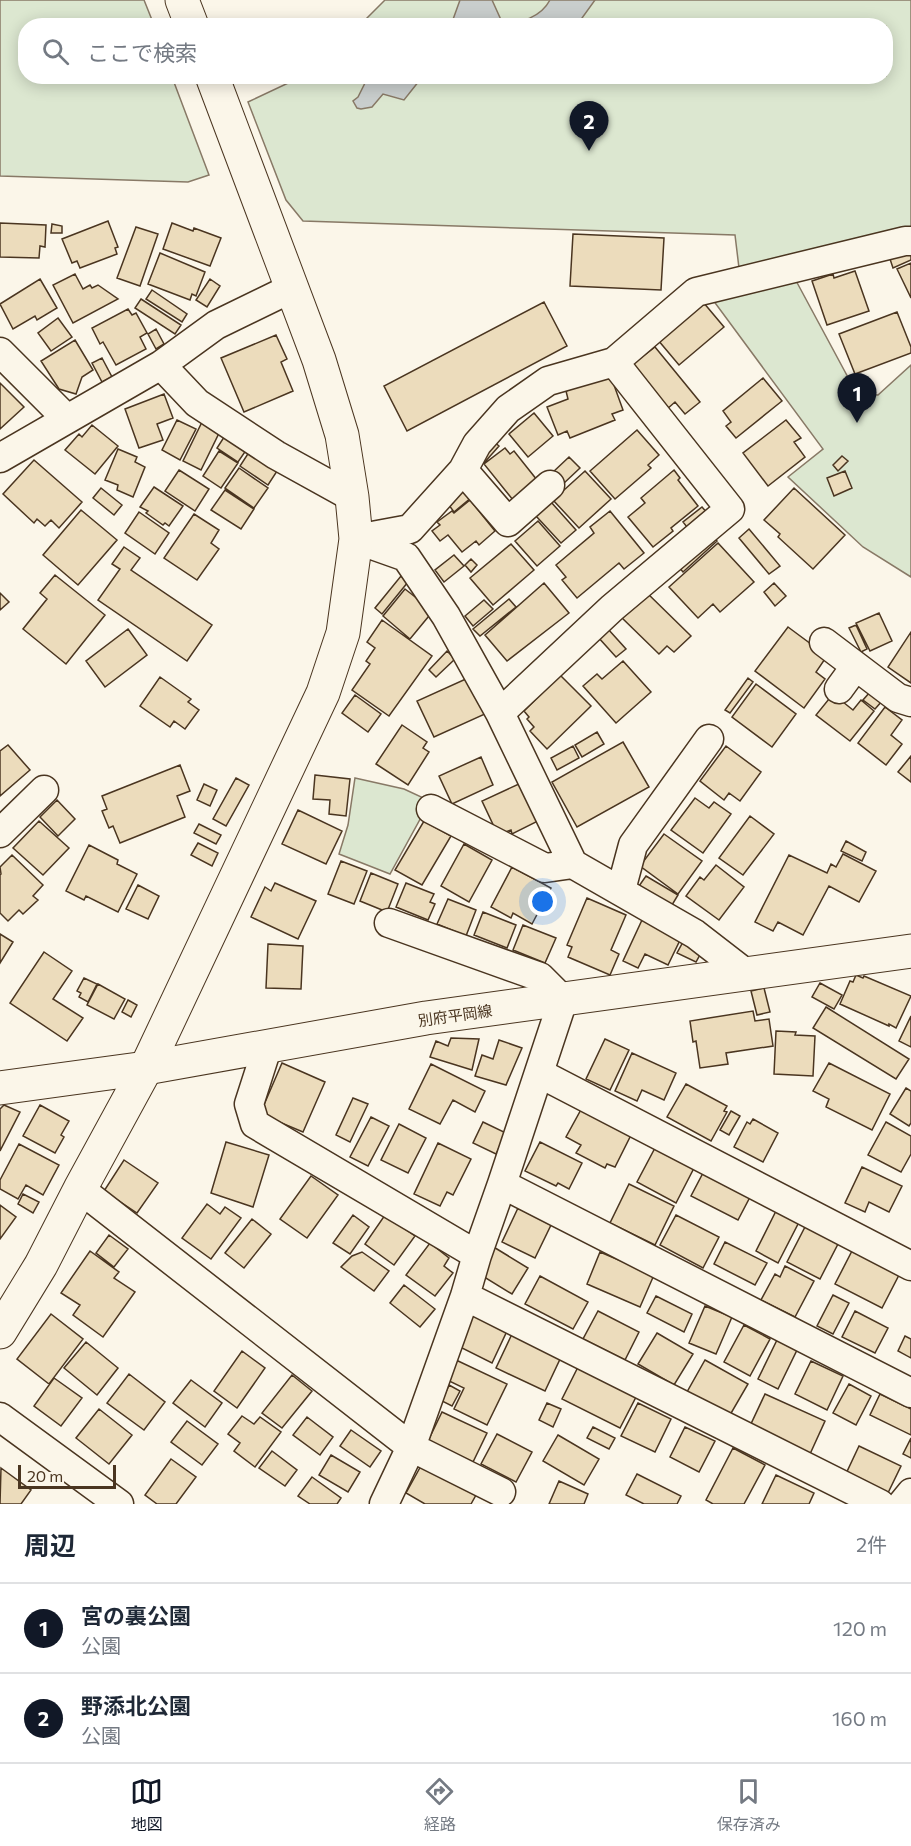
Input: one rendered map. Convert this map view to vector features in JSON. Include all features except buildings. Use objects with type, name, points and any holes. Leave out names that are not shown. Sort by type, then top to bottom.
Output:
[{"type":"street","points":[[182,0],[189,18]]},
{"type":"street","points":[[0,1332],[41,1265],[146,1068],[323,693],[343,633],[356,539],[342,435],[319,360],[215,84]]},
{"type":"street","points":[[356,539],[410,529],[463,470],[477,444],[508,409],[548,381],[614,362],[696,292],[911,241]]},
{"type":"street","points":[[0,458],[161,365],[216,325],[292,288]]},
{"type":"street","points":[[0,352],[67,419]]},
{"type":"street","points":[[500,713],[612,608],[730,509],[614,362]]},
{"type":"street","points":[[161,365],[197,403],[276,455],[352,497]]},
{"type":"street","points":[[463,470],[508,522],[550,485]]},
{"type":"street","points":[[356,539],[406,557],[446,616],[500,713],[573,864],[695,934],[748,975]]},
{"type":"street","points":[[824,642],[847,678],[911,702]]},
{"type":"street","points":[[621,890],[633,845],[709,739]]},
{"type":"street","points":[[0,833],[44,790]]},
{"type":"street","points":[[430,809],[545,868],[573,864]]},
{"type":"street","points":[[384,1504],[411,1447],[465,1296],[563,1000],[540,977],[389,923]]},
{"type":"street","name":"別府平岡線","points":[[0,1088],[146,1068],[426,1018],[911,951]]},
{"type":"street","points":[[268,1045],[249,1104],[255,1124],[477,1255]]},
{"type":"street","points":[[539,1073],[911,1266]]},
{"type":"street","points":[[502,1184],[911,1393]]},
{"type":"street","points":[[80,1190],[411,1447],[501,1492]]},
{"type":"street","points":[[465,1296],[880,1504]]},
{"type":"street","points":[[0,1417],[119,1504]]},
{"type":"street","points":[[902,1504],[911,1493]]},
{"type":"green space","points":[[0,0],[144,0],[151,18],[18,18],[18,84],[175,84],[209,175],[188,182],[0,176]]},
{"type":"green space","points":[[385,0],[911,0],[911,232],[739,268],[735,235],[303,221],[286,200],[248,102],[286,84],[893,84],[893,18],[367,18]]},
{"type":"green space","points":[[794,277],[857,394],[878,395],[911,365],[911,577],[863,547],[788,477],[823,449],[710,296]]},
{"type":"green space","points":[[355,778],[404,789],[430,801],[390,874],[339,854],[348,825]]},
{"type":"shaded area","points":[[460,0],[492,0],[500,18],[454,18]]},
{"type":"shaded area","points":[[550,0],[595,0],[582,18],[530,18],[541,11]]},
{"type":"shaded area","points":[[364,84],[417,84],[404,100],[383,94],[372,107],[361,109],[357,108],[353,101],[358,97]]},
{"type":"place","name":"野添北公園","points":[[589,151]]},
{"type":"place","name":"宮の裏公園","points":[[857,423]]}]
